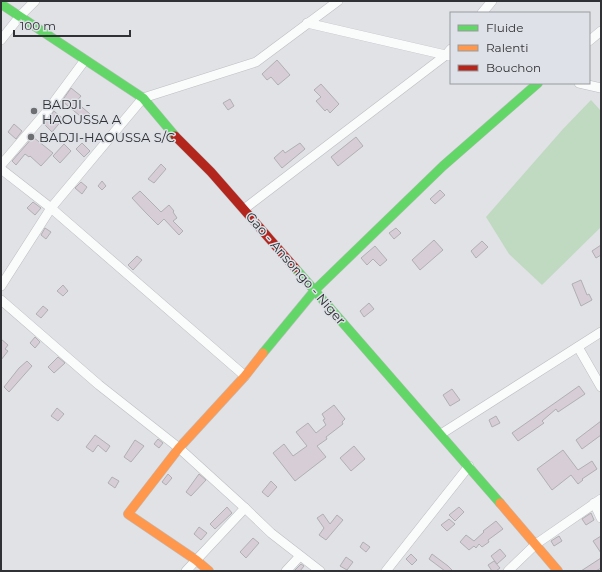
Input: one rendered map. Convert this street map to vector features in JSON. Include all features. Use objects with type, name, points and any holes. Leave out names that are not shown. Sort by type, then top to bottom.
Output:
[{"type":"main road","name":"Gao - Ansongo - Niger","points":[[1,4],[143,98],[177,138],[211,172],[316,290],[558,571]]},
{"type":"main road","points":[[208,571],[196,560],[128,514],[179,448],[245,376],[316,290],[443,166],[537,84]]},
{"type":"street","points":[[1,40],[20,16],[35,1]]},
{"type":"street","points":[[1,286],[51,208],[143,98],[256,62],[338,1]]},
{"type":"street","points":[[483,12],[492,1]]},
{"type":"street","points":[[307,23],[449,53]]},
{"type":"street","points":[[590,40],[601,31]]},
{"type":"street","points":[[244,209],[449,53]]},
{"type":"street","points":[[1,165],[48,110],[85,60]]},
{"type":"street","points":[[583,84],[601,88]]},
{"type":"street","points":[[1,169],[51,208],[245,376]]},
{"type":"street","points":[[1,300],[99,385],[179,448],[271,533],[320,571]]},
{"type":"street","points":[[441,434],[601,332]]},
{"type":"street","points":[[578,347],[601,386]]},
{"type":"street","points":[[386,571],[469,466]]},
{"type":"street","points":[[508,571],[536,544],[597,501],[601,518]]},
{"type":"street","points":[[186,571],[245,508]]},
{"type":"street","points":[[286,571],[300,556]]},
{"type":"green space","points":[[591,100],[601,111],[601,227],[542,285],[509,254],[486,217],[563,129]]},
{"type":"building","points":[[277,60],[290,75],[278,85],[271,77],[267,80],[262,74]]},
{"type":"building","points":[[321,84],[339,104],[330,113],[327,109],[325,111],[316,101],[321,97],[314,90]]},
{"type":"building","points":[[71,88],[81,96],[76,102],[90,114],[85,120],[62,101]]},
{"type":"building","points":[[230,99],[234,106],[228,110],[223,103]]},
{"type":"building","points":[[54,111],[63,119],[52,132],[44,124]]},
{"type":"building","points":[[14,124],[22,131],[16,139],[8,132]]},
{"type":"building","points":[[33,137],[53,153],[41,166],[30,156],[29,157],[25,154],[16,165],[12,161]]},
{"type":"building","points":[[356,137],[363,146],[338,166],[331,157]]},
{"type":"building","points":[[82,143],[90,151],[84,157],[76,149]]},
{"type":"building","points":[[300,143],[305,149],[282,168],[274,158],[283,150],[285,153]]},
{"type":"building","points":[[64,144],[71,151],[60,163],[53,156]]},
{"type":"building","points":[[161,164],[166,169],[154,183],[148,179]]},
{"type":"building","points":[[102,181],[106,186],[102,190],[98,186]]},
{"type":"building","points":[[81,182],[87,187],[82,194],[75,188]]},
{"type":"building","points":[[440,190],[445,195],[435,204],[430,199]]},
{"type":"building","points":[[140,191],[161,212],[169,205],[177,218],[173,221],[183,231],[179,235],[164,219],[158,225],[132,198]]},
{"type":"building","points":[[33,202],[41,208],[35,215],[27,208]]},
{"type":"building","points":[[45,228],[51,232],[46,239],[41,235]]},
{"type":"building","points":[[396,228],[401,233],[394,239],[389,233]]},
{"type":"building","points":[[434,240],[443,250],[420,270],[412,260]]},
{"type":"building","points":[[482,241],[488,247],[476,258],[471,251]]},
{"type":"building","points":[[601,245],[601,255],[596,258],[592,251]]},
{"type":"building","points":[[375,246],[387,260],[380,266],[373,259],[367,265],[361,258]]},
{"type":"building","points":[[137,256],[142,260],[133,270],[128,265]]},
{"type":"building","points":[[581,280],[587,295],[589,294],[592,300],[581,306],[572,284]]},
{"type":"building","points":[[63,285],[68,291],[63,296],[57,291]]},
{"type":"building","points":[[369,303],[374,309],[364,317],[360,311]]},
{"type":"building","points":[[43,306],[48,310],[41,318],[36,314]]},
{"type":"building","points":[[35,337],[40,342],[35,348],[30,343]]},
{"type":"building","points":[[1,339],[8,345],[5,349],[8,351],[1,360]]},
{"type":"building","points":[[58,357],[65,363],[54,373],[48,367]]},
{"type":"building","points":[[27,361],[32,366],[9,392],[4,387],[19,368]]},
{"type":"building","points":[[579,386],[585,394],[558,412],[556,409],[542,421],[544,423],[518,441],[512,433]]},
{"type":"building","points":[[452,389],[460,400],[450,406],[443,395]]},
{"type":"building","points":[[334,405],[345,419],[342,422],[343,424],[317,446],[326,457],[295,481],[273,453],[284,444],[293,456],[307,446],[296,432],[308,423],[316,433],[326,425],[322,414]]},
{"type":"building","points":[[57,408],[64,414],[58,421],[51,416]]},
{"type":"building","points":[[496,416],[500,423],[492,427],[489,420]]},
{"type":"building","points":[[601,421],[601,435],[582,449],[576,440]]},
{"type":"building","points":[[95,435],[110,446],[106,452],[98,445],[93,452],[86,447]]},
{"type":"building","points":[[158,439],[163,443],[159,448],[154,444]]},
{"type":"building","points":[[135,440],[144,446],[131,462],[124,457]]},
{"type":"building","points":[[354,446],[365,459],[351,471],[340,458]]},
{"type":"building","points":[[563,450],[578,470],[592,461],[597,469],[582,479],[583,480],[578,484],[571,475],[552,490],[537,469]]},
{"type":"building","points":[[168,474],[172,478],[166,485],[162,482]]},
{"type":"building","points":[[199,474],[206,480],[191,496],[186,492]]},
{"type":"building","points":[[112,477],[119,481],[115,488],[108,483]]},
{"type":"building","points":[[271,481],[277,487],[268,497],[262,492]]},
{"type":"building","points":[[227,507],[232,513],[215,529],[210,524]]},
{"type":"building","points":[[459,507],[464,512],[455,521],[449,515]]},
{"type":"building","points":[[591,513],[594,520],[586,525],[582,519]]},
{"type":"building","points":[[323,514],[330,524],[337,515],[343,520],[326,540],[319,535],[324,528],[317,518]]},
{"type":"building","points":[[449,519],[455,524],[447,531],[441,525]]},
{"type":"building","points":[[496,521],[503,529],[488,540],[489,542],[482,547],[479,544],[476,548],[474,546],[469,550],[460,542],[466,535],[474,541],[484,532],[483,531]]},
{"type":"building","points":[[199,527],[207,533],[201,540],[194,534]]},
{"type":"building","points":[[559,536],[562,541],[554,546],[551,541]]},
{"type":"building","points":[[601,536],[601,553],[593,541]]},
{"type":"building","points":[[253,538],[259,543],[246,558],[240,552]]},
{"type":"building","points":[[363,542],[370,547],[366,552],[360,547]]},
{"type":"building","points":[[500,549],[506,556],[497,564],[491,556]]},
{"type":"building","points":[[411,554],[417,560],[412,565],[406,559]]},
{"type":"building","points":[[432,554],[453,571],[445,571],[429,559]]},
{"type":"building","points":[[346,557],[353,562],[347,570],[340,566]]},
{"type":"building","points":[[601,558],[601,568],[596,571],[581,571]]},
{"type":"building","points":[[494,561],[500,568],[496,571],[492,571],[488,565]]},
{"type":"building","points":[[301,564],[304,566],[300,571],[294,571]]},
{"type":"traffic: fast","points":[[1,4],[143,98],[175,136]]},
{"type":"traffic: fast","points":[[263,353],[315,290],[443,166],[537,84]]},
{"type":"traffic: fast","points":[[295,268],[500,503]]},
{"type":"traffic: slow","points":[[209,571],[196,560],[128,514],[179,448],[245,376],[263,353]]},
{"type":"traffic: slow","points":[[500,503],[558,571]]},
{"type":"traffic: jam","points":[[175,136],[211,172],[295,268]]},
{"type":"place","name":"BADJI - HAOUSSA A","points":[[34,111]]},
{"type":"place","name":"BADJI-HAOUSSA S/C","points":[[31,137]]}]
